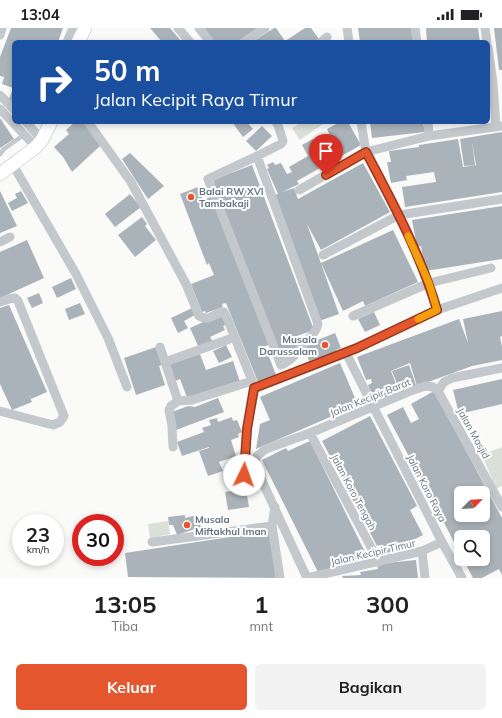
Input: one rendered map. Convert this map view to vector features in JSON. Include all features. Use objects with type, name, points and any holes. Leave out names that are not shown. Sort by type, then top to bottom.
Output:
[{"type":"street","points":[[0,35],[2,28]]},
{"type":"street","points":[[68,40],[73,28]]},
{"type":"street","points":[[79,40],[86,28]]},
{"type":"street","points":[[178,28],[188,40]]},
{"type":"street","points":[[199,28],[208,40]]},
{"type":"street","points":[[247,40],[265,28]]},
{"type":"street","points":[[347,28],[350,40]]},
{"type":"street","points":[[415,28],[417,40]]},
{"type":"street","points":[[485,28],[487,40]]},
{"type":"street","points":[[299,190],[366,152],[430,136],[499,127],[497,82],[490,55]]},
{"type":"street","points":[[0,95],[12,108]]},
{"type":"street","points":[[0,109],[12,116]]},
{"type":"street","points":[[50,124],[39,144],[5,169],[76,274],[108,338],[127,387]]},
{"type":"street","points":[[89,124],[131,182],[186,284],[199,316],[208,319],[219,312],[224,312],[228,318],[253,385],[247,429],[244,475]]},
{"type":"street","points":[[258,156],[318,324],[316,332],[305,342],[300,351],[287,363],[281,365],[208,179],[281,144],[283,141],[279,124]]},
{"type":"street","points":[[361,124],[366,152],[399,215],[429,283],[437,310]]},
{"type":"street","points":[[428,124],[430,136]]},
{"type":"street","points":[[28,126],[39,144]]},
{"type":"street","points":[[323,255],[399,215],[502,199]]},
{"type":"street","points":[[0,242],[10,237]]},
{"type":"street","points":[[353,316],[429,283],[491,268]]},
{"type":"street","points":[[173,447],[172,426],[169,410],[171,406],[178,401],[192,400],[253,385],[346,353],[437,310],[502,288]]},
{"type":"street","points":[[0,302],[15,298],[18,301],[64,416],[60,422],[53,425],[1,409]]},
{"type":"street","points":[[165,362],[234,337]]},
{"type":"street","points":[[160,347],[178,401]]},
{"type":"street","name":"Jalan Koro Raya","points":[[346,353],[442,542],[462,578]]},
{"type":"street","points":[[438,391],[444,382],[452,378],[502,368]]},
{"type":"street","name":"Jalan Kecipir Barat","points":[[275,507],[256,468],[255,461],[257,456],[266,449],[310,433],[425,386],[438,391]]},
{"type":"street","name":"Jalan Masjid","points":[[438,391],[502,506]]},
{"type":"street","name":"Jalan Koro Tengah","points":[[310,433],[378,562]]},
{"type":"street","points":[[275,507],[272,526],[280,578]]},
{"type":"street","points":[[275,507],[307,578]]},
{"type":"street","points":[[152,542],[272,526]]},
{"type":"street","name":"Jalan Kecipir Timur","points":[[307,578],[410,553],[422,552],[442,542]]},
{"type":"street","points":[[422,552],[426,578]]},
{"type":"lane","points":[[0,154],[28,126]]},
{"type":"shaded area","points":[[299,124],[323,124],[300,140],[292,128]]},
{"type":"shaded area","points":[[502,447],[502,486],[496,489],[482,455]]},
{"type":"shaded area","points":[[168,521],[170,534],[150,538],[148,524]]},
{"type":"building","points":[[11,28],[63,28],[59,40],[12,40],[12,88],[2,84],[4,77],[0,76],[0,57]]},
{"type":"building","points":[[150,28],[170,28],[180,40],[160,40]]},
{"type":"building","points":[[205,28],[258,28],[240,40],[212,40]]},
{"type":"building","points":[[276,28],[284,40],[255,40]]},
{"type":"building","points":[[305,28],[311,28],[319,39],[287,40]]},
{"type":"building","points":[[358,28],[412,28],[413,40],[360,40]]},
{"type":"building","points":[[426,28],[478,28],[480,40],[427,40]]},
{"type":"building","points":[[494,28],[502,28],[502,70],[499,70]]},
{"type":"building","points":[[12,91],[12,103],[9,99]]},
{"type":"building","points":[[0,118],[14,139],[0,148]]},
{"type":"building","points":[[73,124],[85,124],[100,146],[72,172],[63,157],[54,147],[69,134],[66,130]]},
{"type":"building","points":[[233,124],[249,124],[253,129],[243,137]]},
{"type":"building","points":[[336,124],[349,124],[361,145],[297,181],[299,184],[282,192],[294,188],[298,199],[363,163],[390,212],[321,250],[307,224],[339,314],[319,321],[274,195],[278,194],[267,169],[269,168],[267,165],[273,162],[275,165],[281,163],[287,174],[292,172],[289,167],[308,156],[302,145],[313,139],[316,144],[330,136],[327,129]]},
{"type":"building","points":[[370,124],[423,124],[425,132],[372,138]]},
{"type":"building","points":[[262,126],[272,136],[256,151],[246,141]]},
{"type":"building","points":[[502,132],[502,192],[405,207],[402,187],[436,182],[434,172],[406,176],[407,180],[391,183],[387,162],[391,162],[389,151],[458,139],[463,167],[476,165],[472,142],[475,165],[464,166],[460,139]]},
{"type":"building","points":[[130,153],[164,186],[148,199],[122,159]]},
{"type":"building","points":[[252,165],[314,330],[294,337],[298,348],[291,355],[281,359],[213,180]]},
{"type":"building","points":[[198,187],[203,200],[211,197],[269,345],[265,346],[276,375],[258,382],[226,303],[222,304],[223,307],[206,313],[205,311],[202,312],[191,284],[214,275],[209,263],[207,265],[180,194]]},
{"type":"building","points":[[0,191],[17,226],[0,233]]},
{"type":"building","points":[[21,191],[28,203],[12,211],[8,203],[17,198],[15,194]]},
{"type":"building","points":[[130,194],[141,207],[115,227],[105,214]]},
{"type":"building","points":[[502,206],[502,259],[425,271],[421,246],[417,247],[412,220]]},
{"type":"building","points":[[142,217],[147,224],[145,226],[156,240],[135,257],[118,235]]},
{"type":"building","points":[[393,230],[418,282],[365,306],[363,301],[343,311],[321,263]]},
{"type":"building","points":[[27,240],[44,278],[0,298],[0,252]]},
{"type":"building","points":[[71,278],[76,289],[57,298],[52,287]]},
{"type":"building","points":[[39,293],[43,303],[32,308],[27,298]]},
{"type":"building","points":[[80,303],[85,314],[69,320],[65,309]]},
{"type":"building","points":[[9,305],[47,392],[31,399],[28,393],[32,402],[12,410],[0,384],[0,308]]},
{"type":"building","points":[[192,308],[195,315],[184,321],[188,328],[178,333],[171,318]]},
{"type":"building","points":[[502,311],[502,336],[500,337],[502,360],[472,366],[417,386],[410,363],[391,371],[399,392],[381,399],[378,391],[371,393],[368,385],[372,383],[371,379],[366,380],[357,357],[459,319],[468,343],[463,319]]},
{"type":"building","points":[[374,312],[380,325],[365,332],[358,319]]},
{"type":"building","points":[[223,313],[228,324],[223,326],[225,330],[210,337],[213,342],[199,348],[190,328]]},
{"type":"building","name":"Musala Darussalam","points":[[335,333],[341,348],[336,350],[338,354],[322,360],[321,357],[309,361],[304,347],[316,343],[315,341]]},
{"type":"building","points":[[226,345],[232,357],[219,363],[213,351]]},
{"type":"building","points":[[156,347],[162,365],[159,366],[165,385],[136,395],[124,358]]},
{"type":"building","points":[[200,354],[206,370],[233,361],[240,382],[188,400],[180,379],[173,382],[167,365]]},
{"type":"building","points":[[340,363],[358,405],[256,449],[260,424],[270,420],[260,397]]},
{"type":"building","points":[[409,365],[416,385],[400,392],[392,371]]},
{"type":"building","points":[[502,379],[502,404],[459,414],[453,390]]},
{"type":"building","points":[[434,391],[485,486],[454,486],[454,522],[490,522],[490,496],[502,518],[502,575],[499,569],[482,578],[473,578],[467,566],[490,566],[490,530],[454,530],[454,542],[387,415],[403,407],[411,423],[419,419],[411,404]]},
{"type":"building","points":[[218,398],[224,412],[176,430],[172,412],[188,406],[195,407]]},
{"type":"building","points":[[370,416],[417,506],[410,510],[423,535],[384,555],[379,545],[377,546],[322,441]]},
{"type":"building","points":[[232,417],[233,421],[237,420],[242,432],[238,434],[239,437],[231,440],[236,456],[219,462],[223,471],[208,476],[199,451],[209,447],[182,456],[177,442],[204,432],[202,428],[211,425],[209,420],[217,418],[218,422]]},
{"type":"building","points":[[310,441],[367,556],[345,566],[343,562],[319,574],[262,460],[286,448],[288,451]]},
{"type":"building","points":[[246,489],[249,507],[228,510],[225,492]]},
{"type":"building","name":"Musala Miftakhul Iman","points":[[185,515],[185,518],[197,515],[201,527],[177,535],[173,525],[169,525],[168,517]]},
{"type":"building","points":[[269,531],[276,578],[128,577],[125,553]]},
{"type":"building","points":[[416,560],[418,578],[343,578],[342,576],[361,575],[360,572],[378,569],[377,564]]},
{"type":"slow traffic","points":[[408,236],[429,283],[437,310],[418,319]]},
{"type":"place","name":"Balai RW XVI Tambakaji","points":[[191,197]]},
{"type":"place","name":"Musala Darussalam","points":[[325,345]]},
{"type":"place","name":"Musala Miftakhul Iman","points":[[187,525]]},
{"type":"route","points":[[244,475],[247,429],[254,388],[357,348],[437,310],[429,283],[399,215],[366,152],[326,175]]}]
